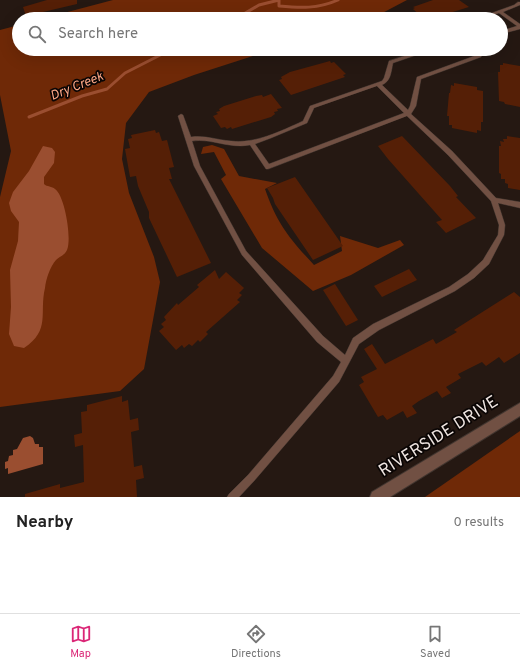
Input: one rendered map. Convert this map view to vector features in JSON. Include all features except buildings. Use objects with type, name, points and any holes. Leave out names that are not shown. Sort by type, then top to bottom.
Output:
[{"type":"street","name":"RIVERSIDE DRIVE","points":[[377,497],[520,408]]},
{"type":"lane","points":[[500,12],[520,4]]},
{"type":"lane","points":[[508,18],[520,26]]},
{"type":"lane","points":[[508,30],[520,26]]},
{"type":"lane","points":[[188,139],[203,137],[227,144],[251,142],[303,123],[313,106],[386,80],[391,62],[409,56]]},
{"type":"lane","points":[[251,142],[268,167],[408,114],[412,109],[418,78],[479,56]]},
{"type":"lane","points":[[232,497],[251,478],[336,379],[356,341],[452,289],[479,270],[492,253],[500,235],[502,225],[494,200],[450,153],[378,84]]},
{"type":"lane","points":[[181,116],[197,166],[244,253],[320,339],[346,361]]},
{"type":"lane","points":[[494,200],[520,204]]},
{"type":"shaded area","points":[[113,0],[407,0],[384,12],[68,12]]},
{"type":"shaded area","points":[[12,27],[12,56],[253,56],[194,75],[149,92],[126,123],[122,159],[129,193],[154,257],[160,282],[144,369],[120,391],[0,407],[0,197],[11,151],[0,95],[0,30]]},
{"type":"shaded area","points":[[212,145],[224,149],[239,176],[277,183],[265,189],[274,212],[291,239],[314,265],[342,251],[340,236],[378,248],[400,240],[404,245],[351,275],[313,291],[262,248],[221,179],[226,175],[214,152],[201,154],[203,147]]},
{"type":"shaded area","points":[[43,146],[52,148],[55,152],[54,163],[44,177],[44,184],[52,187],[59,193],[65,208],[69,237],[66,252],[56,260],[47,277],[43,297],[41,328],[38,335],[24,348],[14,346],[9,334],[11,307],[10,270],[18,241],[19,222],[11,211],[9,203],[13,192],[29,171]]},
{"type":"shaded area","points":[[520,431],[520,497],[425,497]]},
{"type":"shaded area","points":[[30,436],[33,438],[35,444],[39,444],[39,447],[43,447],[43,464],[8,474],[8,468],[5,469],[5,462],[8,461],[9,456],[13,455],[13,450],[17,449],[23,438]]},
{"type":"waterway","name":"Dry Creek","points":[[247,12],[259,5],[279,0],[279,6],[302,7],[323,5],[338,0]]},
{"type":"waterway","name":"Dry Creek","points":[[29,117],[82,96],[107,89],[125,73],[158,56]]}]
